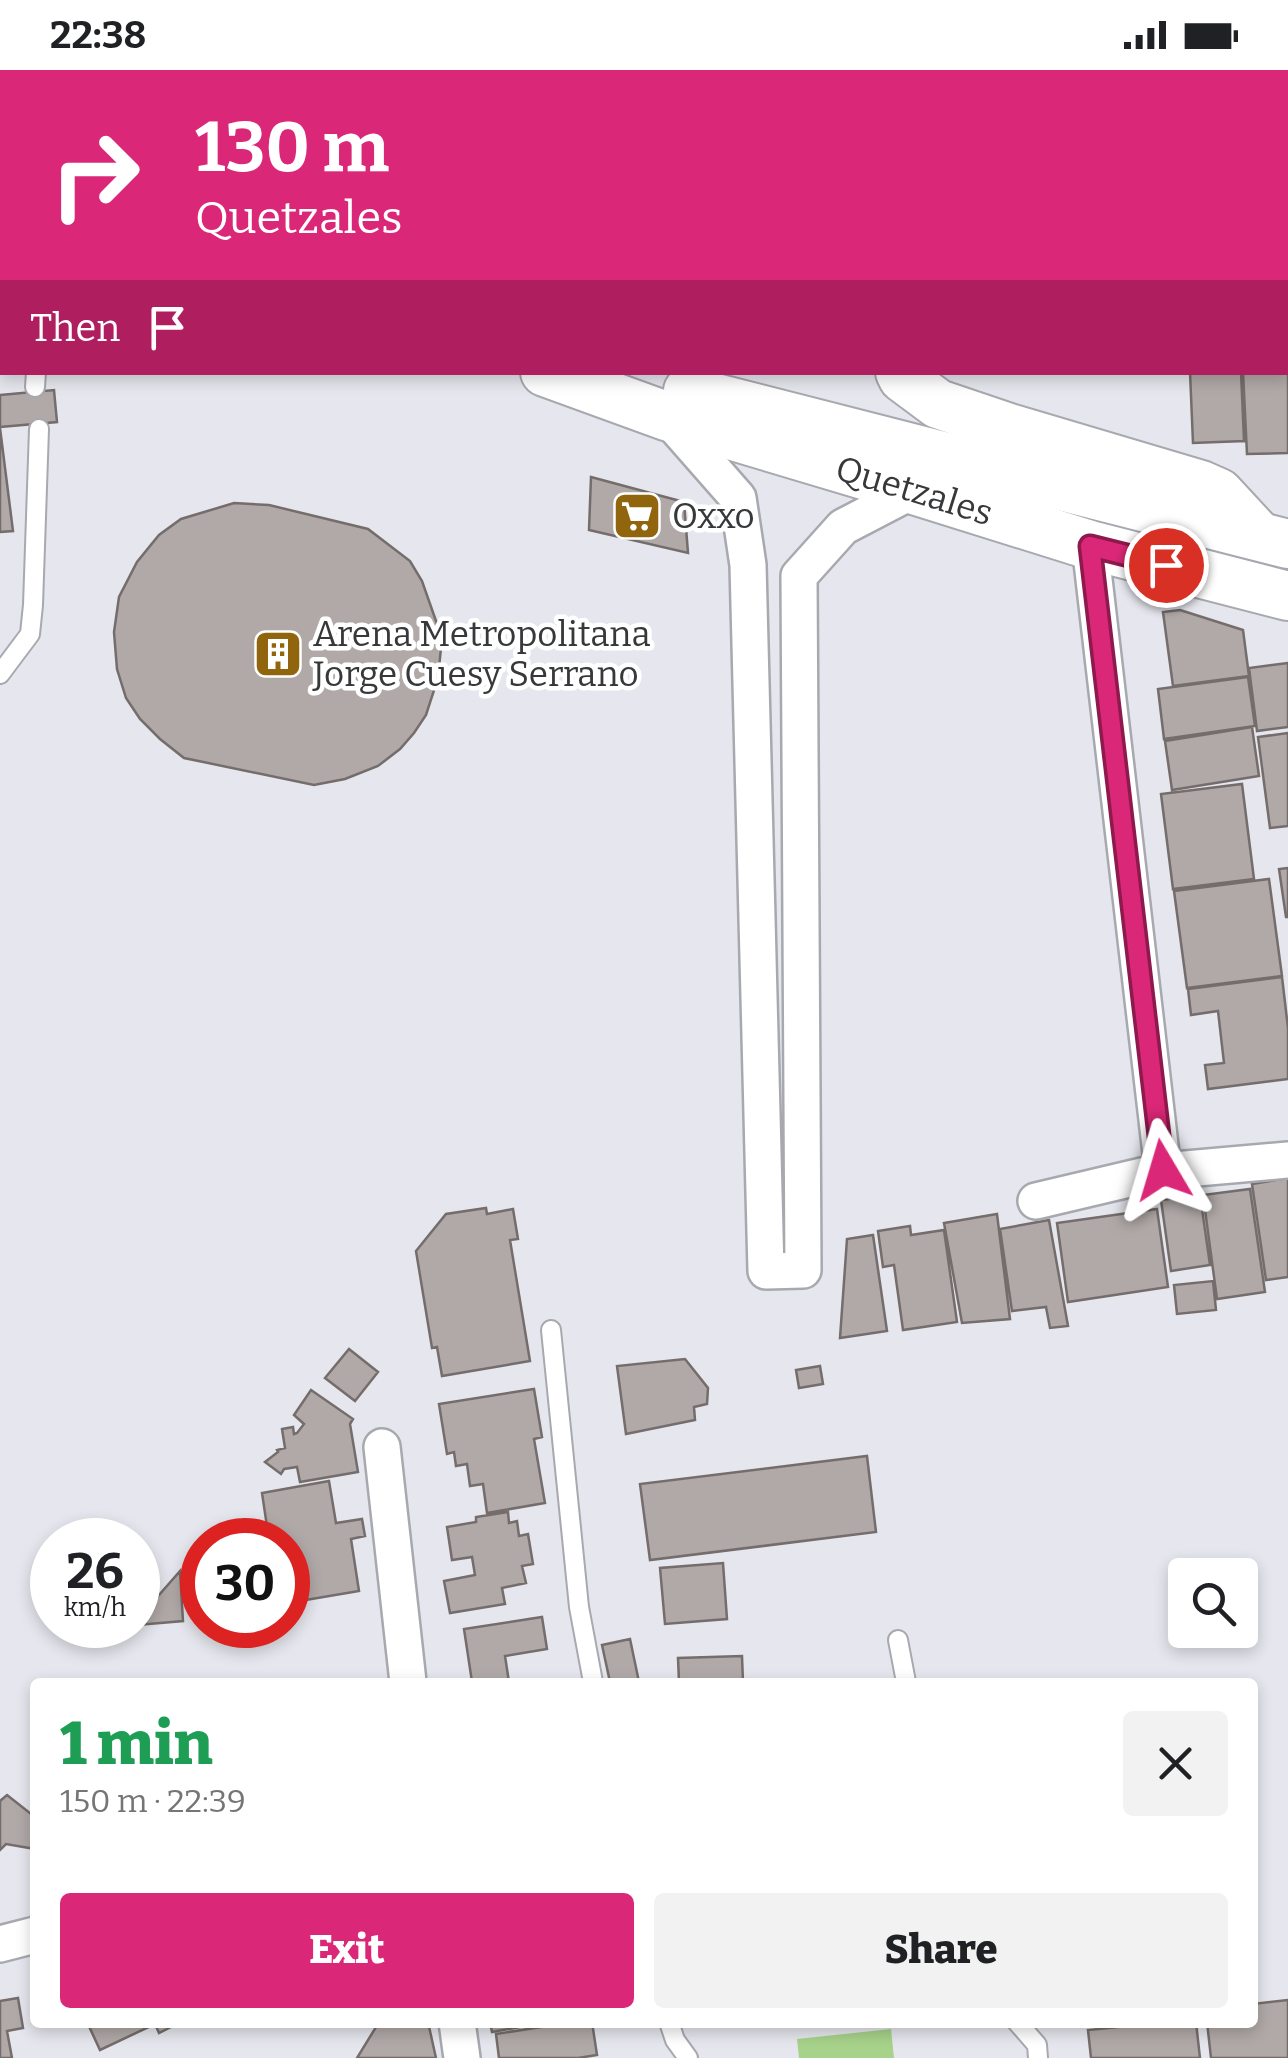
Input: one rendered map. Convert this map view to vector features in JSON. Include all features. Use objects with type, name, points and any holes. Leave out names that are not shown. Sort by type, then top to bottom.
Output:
[{"type":"main road","name":"Quetzales","points":[[552,375],[666,416],[1090,546],[1288,596]]},
{"type":"main road","name":"Quetzales","points":[[628,375],[1278,535]]},
{"type":"main road","points":[[902,375],[938,404],[1201,485],[1219,493],[1278,535]]},
{"type":"street","points":[[666,416],[738,498],[748,565],[766,1270],[803,1270],[799,576],[843,527],[914,490]]},
{"type":"street","points":[[1090,546],[1163,1170]]},
{"type":"street","points":[[758,966],[801,962]]},
{"type":"street","points":[[1036,1202],[1163,1170],[1288,1160]]},
{"type":"street","points":[[382,1447],[408,1678]]},
{"type":"street","points":[[0,1944],[30,1935]]},
{"type":"street","points":[[458,2028],[462,2058]]},
{"type":"lane","points":[[0,674],[30,634],[39,429]]},
{"type":"lane","points":[[551,1330],[579,1607],[592,1678]]},
{"type":"lane","points":[[898,1640],[905,1678]]},
{"type":"lane","points":[[671,2028],[688,2058]]},
{"type":"lane","points":[[1022,2028],[1037,2045],[1038,2058]]},
{"type":"green space","points":[[891,2029],[894,2058],[799,2058],[797,2039]]},
{"type":"building","points":[[1190,375],[1241,375],[1244,441],[1193,443]]},
{"type":"building","points":[[1243,375],[1288,375],[1288,453],[1247,454]]},
{"type":"building","points":[[54,390],[57,422],[0,427],[0,395]]},
{"type":"building","points":[[0,428],[13,531],[0,532]]},
{"type":"building","name":"Oxxo","points":[[591,477],[684,502],[688,553],[589,530]]},
{"type":"building","name":"Arena Metropolitana Jorge Cuesy Serrano","points":[[234,503],[269,505],[368,529],[410,561],[422,581],[442,638],[438,678],[426,715],[414,733],[378,766],[345,779],[314,785],[184,758],[140,719],[126,698],[117,669],[114,632],[119,597],[137,562],[159,535],[181,519]]},
{"type":"building","points":[[1180,610],[1243,630],[1249,676],[1173,686],[1163,612]]},
{"type":"building","points":[[1288,663],[1288,727],[1257,731],[1249,668]]},
{"type":"building","points":[[1248,677],[1255,726],[1164,739],[1158,689]]},
{"type":"building","points":[[1252,727],[1259,776],[1172,790],[1165,741]]},
{"type":"building","points":[[1288,733],[1288,826],[1270,828],[1258,737]]},
{"type":"building","points":[[1242,784],[1254,879],[1173,889],[1161,794]]},
{"type":"building","points":[[1288,868],[1288,917],[1286,917],[1279,869]]},
{"type":"building","points":[[1269,879],[1282,976],[1187,988],[1174,891]]},
{"type":"building","points":[[1282,977],[1288,1079],[1208,1089],[1205,1065],[1224,1063],[1218,1011],[1191,1015],[1188,989]]},
{"type":"building","points":[[1288,1178],[1288,1277],[1266,1280],[1252,1184]]},
{"type":"building","points":[[1250,1189],[1265,1292],[1217,1299],[1203,1195]]},
{"type":"building","points":[[1200,1195],[1210,1265],[1171,1271],[1161,1200]]},
{"type":"building","points":[[486,1208],[487,1214],[513,1209],[518,1239],[510,1240],[530,1361],[442,1376],[437,1347],[432,1348],[416,1251],[446,1214]]},
{"type":"building","points":[[1157,1209],[1168,1287],[1068,1302],[1057,1223]]},
{"type":"building","points":[[997,1214],[1010,1319],[962,1323],[944,1223]]},
{"type":"building","points":[[1049,1220],[1068,1326],[1050,1328],[1046,1307],[1012,1311],[1000,1229]]},
{"type":"building","points":[[910,1226],[911,1235],[944,1230],[957,1322],[903,1330],[894,1265],[883,1267],[878,1231]]},
{"type":"building","points":[[873,1235],[887,1331],[840,1338],[847,1239]]},
{"type":"building","points":[[1213,1281],[1216,1310],[1177,1314],[1174,1285]]},
{"type":"building","points":[[349,1349],[378,1372],[355,1401],[325,1378]]},
{"type":"building","points":[[685,1359],[708,1388],[707,1404],[694,1407],[695,1420],[626,1434],[617,1366]]},
{"type":"building","points":[[820,1366],[823,1384],[799,1388],[796,1370]]},
{"type":"building","points":[[534,1389],[542,1437],[534,1439],[545,1503],[487,1513],[483,1484],[470,1486],[467,1464],[456,1466],[454,1452],[447,1454],[439,1404]]},
{"type":"building","points":[[311,1390],[353,1419],[350,1424],[358,1472],[300,1482],[297,1467],[284,1469],[281,1474],[265,1462],[285,1448],[282,1429],[293,1427],[294,1434],[304,1424],[294,1415]]},
{"type":"building","points":[[867,1456],[876,1532],[650,1560],[640,1484]]},
{"type":"building","points":[[329,1481],[336,1523],[362,1519],[365,1536],[351,1539],[359,1591],[310,1599],[310,1518],[266,1518],[262,1493]]},
{"type":"building","points":[[508,1512],[509,1523],[517,1521],[519,1536],[528,1534],[533,1564],[522,1566],[526,1583],[502,1588],[505,1604],[450,1613],[444,1581],[475,1575],[472,1557],[452,1560],[447,1527]]},
{"type":"building","points":[[723,1563],[727,1619],[665,1624],[660,1568]]},
{"type":"building","points":[[180,1571],[180,1621],[160,1623],[160,1594]]},
{"type":"building","points":[[542,1617],[547,1649],[505,1656],[508,1678],[471,1678],[464,1629]]},
{"type":"building","points":[[630,1639],[638,1678],[609,1678],[602,1645]]},
{"type":"building","points":[[742,1656],[743,1678],[679,1678],[678,1658]]},
{"type":"building","points":[[7,1795],[30,1813],[30,1848],[6,1844],[0,1850],[0,1801]]},
{"type":"building","points":[[18,1998],[23,2028],[7,2031],[12,2058],[0,2058],[0,2001]]},
{"type":"building","points":[[1288,2000],[1288,2058],[1211,2058],[1208,2028],[1258,2028],[1258,2003]]},
{"type":"building","points":[[90,2028],[147,2028],[100,2050]]},
{"type":"building","points":[[375,2028],[429,2028],[436,2058],[357,2058]]},
{"type":"building","points":[[534,2028],[593,2028],[597,2055],[499,2058],[496,2034]]},
{"type":"building","points":[[1197,2028],[1200,2058],[1091,2058],[1088,2030]]},
{"type":"place","name":"Oxxo","points":[[637,516]]},
{"type":"place","name":"Arena Metropolitana Jorge Cuesy Serrano","points":[[278,654]]},
{"type":"route","points":[[1163,1170],[1090,546],[1166,565]]}]
